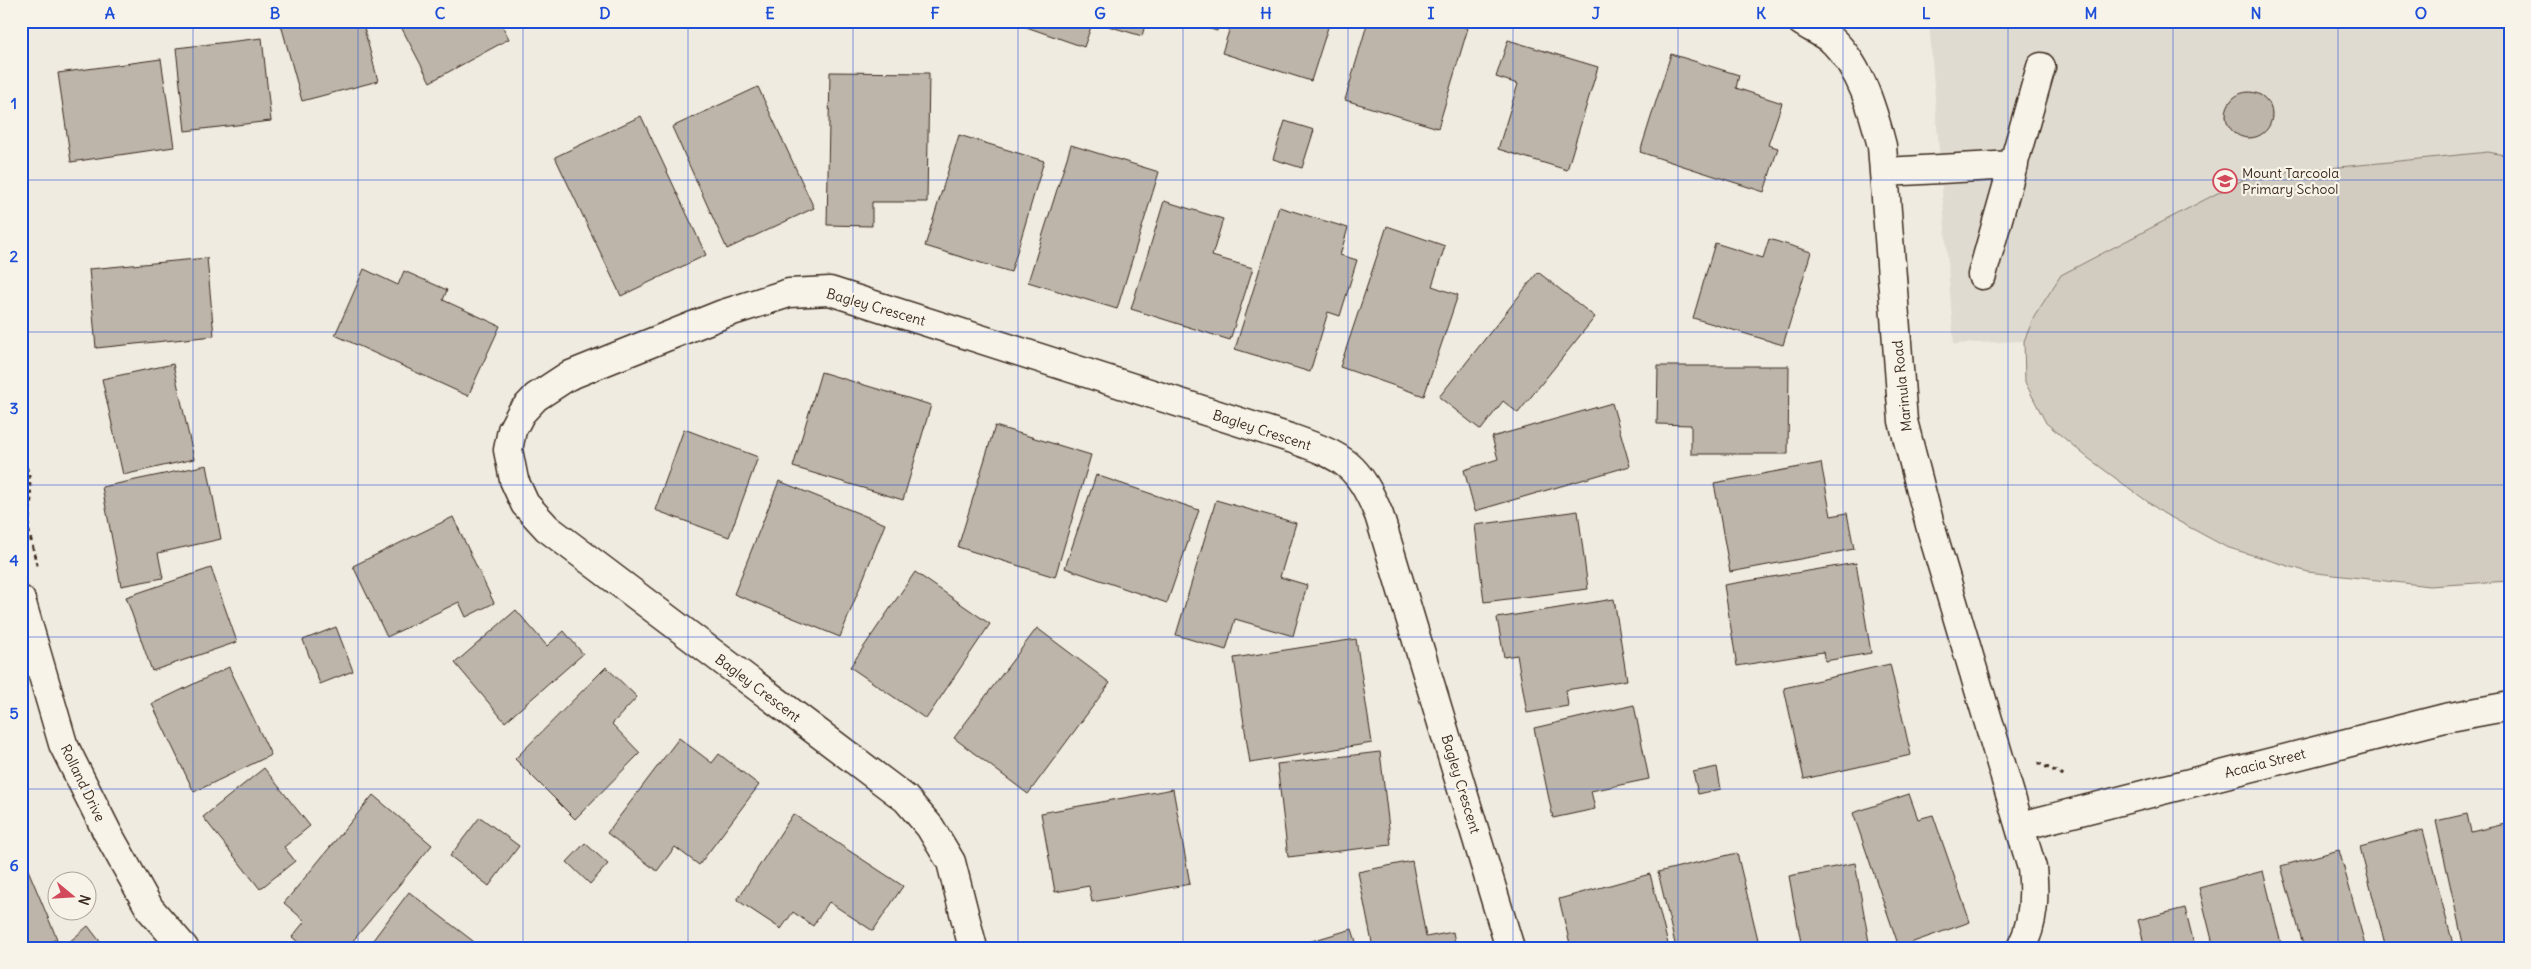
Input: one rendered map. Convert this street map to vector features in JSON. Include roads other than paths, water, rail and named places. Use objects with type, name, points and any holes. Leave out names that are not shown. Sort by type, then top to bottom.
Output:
[{"type":"street","name":"Marinula Road","points":[[1801,21],[1834,42],[1855,72],[1872,107],[1882,146],[1885,172],[1903,421],[1930,525],[2021,826]]},
{"type":"street","points":[[1982,275],[2041,68]]},
{"type":"street","points":[[1885,172],[2014,165]]},
{"type":"street","name":"Bagley Crescent","points":[[973,948],[951,862],[930,827],[906,799],[547,528],[525,504],[514,480],[508,450],[512,430],[522,413],[536,397],[568,376],[723,314],[789,293],[830,291],[1284,436],[1340,458],[1360,475],[1379,515],[1510,948]]},
{"type":"street","name":"Rolland Drive","points":[[21,600],[63,744],[107,832],[150,909],[184,948]]},
{"type":"street","name":"Acacia Street","points":[[2021,826],[2445,718],[2510,706]]},
{"type":"street","points":[[2021,826],[2032,868],[2035,893],[2032,920],[2021,948]]},
{"type":"place","name":"Mount Tarcoola Primary School","points":[[2225,181]]}]
